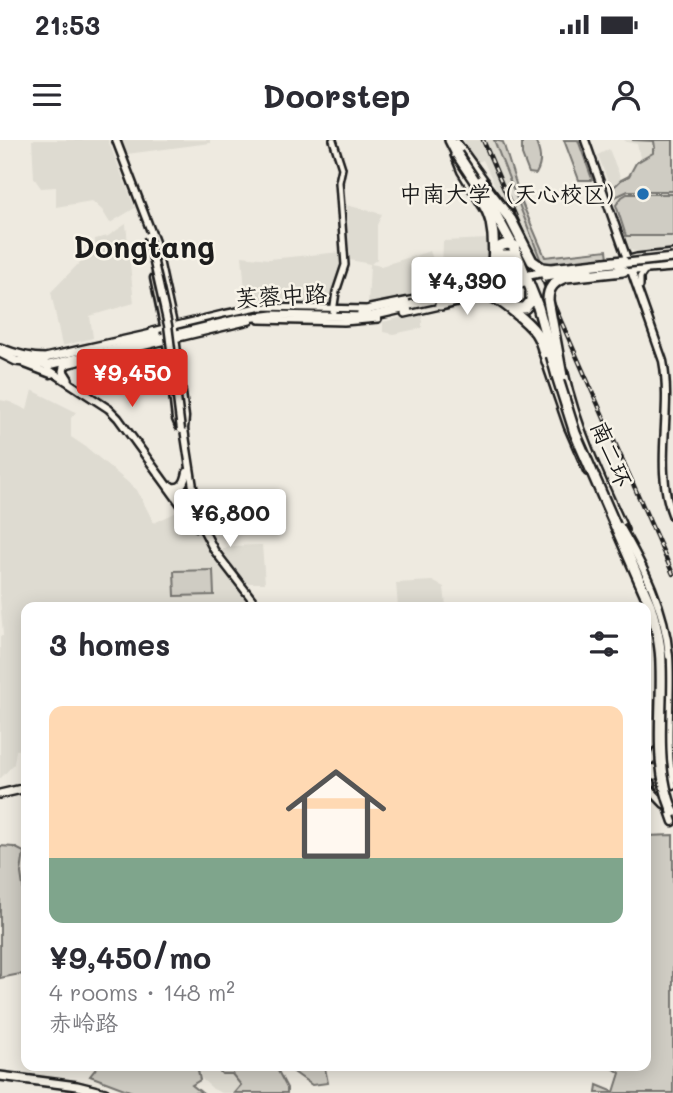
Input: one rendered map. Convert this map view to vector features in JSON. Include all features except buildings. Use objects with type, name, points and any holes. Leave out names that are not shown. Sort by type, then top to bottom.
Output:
[{"type":"highway","name":"南二环","points":[[456,146],[509,225],[541,299],[582,437],[618,526]]},
{"type":"highway","points":[[456,146],[520,253]]},
{"type":"highway","points":[[456,146],[463,170],[489,216],[493,264]]},
{"type":"highway","points":[[481,181],[503,209],[530,257],[538,266],[551,269],[631,266]]},
{"type":"highway","points":[[438,301],[485,284],[491,277],[499,246],[511,244],[518,248],[520,253]]},
{"type":"highway","name":"南二环","points":[[520,253],[522,279],[575,433],[651,594],[663,634],[666,667],[665,755],[671,806]]},
{"type":"highway","points":[[562,376],[548,300],[550,289],[558,280],[566,277],[631,266]]},
{"type":"highway","points":[[438,301],[489,296],[497,299],[530,326],[539,338],[561,402],[575,433]]},
{"type":"highway","points":[[512,312],[527,318],[533,317],[540,310],[541,299]]},
{"type":"main road","points":[[114,140],[149,236],[168,324],[197,527]]},
{"type":"main road","points":[[586,140],[667,368],[666,484],[673,511]]},
{"type":"main road","points":[[149,236],[155,242],[175,332],[185,417],[183,429],[187,472],[201,525],[214,550],[252,602]]},
{"type":"main road","points":[[149,236],[148,244],[166,334],[176,419],[183,429]]},
{"type":"main road","points":[[631,266],[673,260]]},
{"type":"main road","points":[[631,266],[673,260]]},
{"type":"main road","name":"芙蓉中路","points":[[2,350],[46,361],[239,318],[366,313],[411,306],[572,268],[673,260]]},
{"type":"main road","points":[[631,266],[665,370],[664,485],[673,517]]},
{"type":"main road","points":[[366,313],[426,297],[438,301]]},
{"type":"main road","points":[[378,317],[427,308],[438,301]]},
{"type":"main road","points":[[378,317],[411,306]]},
{"type":"main road","name":"芙蓉中路","points":[[175,332],[251,313],[333,311],[366,313],[378,317]]},
{"type":"main road","name":"芙蓉中路","points":[[2,350],[16,360],[67,363],[166,334]]},
{"type":"main road","points":[[16,360],[64,378]]},
{"type":"main road","points":[[46,361],[64,378],[108,405],[120,416],[252,602]]},
{"type":"main road","points":[[64,378],[63,371],[67,363]]},
{"type":"main road","points":[[173,491],[186,480],[187,472]]},
{"type":"main road","points":[[173,491],[193,494]]},
{"type":"main road","points":[[618,526],[639,560],[654,593],[664,622],[669,656],[668,737],[672,776],[651,768]]},
{"type":"main road","points":[[618,526],[645,602]]},
{"type":"main road","points":[[651,624],[658,667],[658,772],[671,806],[673,822]]},
{"type":"main road","points":[[668,737],[673,754]]},
{"type":"main road","points":[[651,760],[657,750]]},
{"type":"main road","points":[[651,773],[658,772]]},
{"type":"main road","points":[[651,789],[671,806]]},
{"type":"main road","points":[[0,796],[21,791]]},
{"type":"main road","points":[[0,1078],[97,1092]]},
{"type":"street","points":[[333,140],[342,167],[339,182],[345,265],[333,311]]},
{"type":"street","points":[[456,146],[490,225],[498,233],[506,258],[495,281],[496,287],[521,297],[526,302],[567,426],[646,602]]},
{"type":"street","points":[[456,146],[508,211],[507,216],[499,222],[508,260],[522,279],[538,327],[553,329],[558,335],[570,395],[597,467],[653,594],[665,634],[670,666]]},
{"type":"street","points":[[625,250],[634,256],[631,266]]},
{"type":"street","points":[[548,273],[620,264],[631,266],[640,277],[639,286]]},
{"type":"street","points":[[566,271],[581,279],[631,266]]},
{"type":"street","points":[[426,297],[477,285],[505,271],[510,271],[522,279]]},
{"type":"street","points":[[427,308],[448,307],[492,294],[507,293],[515,289],[522,279]]},
{"type":"street","points":[[477,285],[484,287],[486,295],[483,298]]},
{"type":"street","points":[[492,294],[494,300],[532,333],[540,347]]},
{"type":"street","points":[[175,332],[259,320],[344,322],[378,317]]},
{"type":"street","points":[[2,350],[12,349],[32,355],[58,354],[166,334]]},
{"type":"street","points":[[651,616],[656,635],[658,667]]},
{"type":"shaded area","points":[[32,140],[108,140],[135,208],[110,223],[92,201],[56,207],[56,187],[41,188],[34,178]]},
{"type":"shaded area","points":[[122,140],[210,140],[210,143],[127,154]]},
{"type":"shaded area","points":[[463,140],[494,140],[545,271],[532,274],[511,210],[500,196],[483,160],[476,163]]},
{"type":"shaded area","points":[[494,140],[503,142],[522,203],[545,257],[607,250],[608,258],[570,265],[543,266]]},
{"type":"shaded area","points":[[521,140],[535,140],[540,157],[536,174],[529,173],[522,155]]},
{"type":"shaded area","points":[[564,140],[578,140],[591,180],[579,180]]},
{"type":"shaded area","name":"中南大学（天心校区）","points":[[624,140],[673,140],[673,249],[638,252],[630,250],[598,155],[609,149],[621,179],[629,176],[640,157],[637,144]]},
{"type":"shaded area","points":[[632,140],[673,140],[673,191],[628,191],[613,198],[611,190],[629,176],[636,163],[653,153],[655,148],[654,141]]},
{"type":"shaded area","points":[[627,194],[673,194],[673,236],[626,236],[616,205]]},
{"type":"shaded area","points":[[346,205],[382,214],[377,225],[377,259],[371,264],[381,266],[430,251],[436,267],[428,293],[368,306],[370,264],[350,260]]},
{"type":"shaded area","points":[[126,224],[134,303],[90,316],[93,338],[62,346],[51,292],[87,255],[96,254],[95,239],[108,236]]},
{"type":"shaded area","points":[[488,239],[488,272],[482,280],[462,284],[461,267],[442,267],[443,241]]},
{"type":"shaded area","points":[[341,252],[342,266],[330,304],[246,303],[242,256],[269,259]]},
{"type":"shaded area","points":[[422,312],[422,328],[393,334],[383,332],[383,322]]},
{"type":"shaded area","points":[[32,390],[76,412],[71,418],[71,437],[137,490],[154,523],[181,510],[248,602],[21,602],[21,750],[16,750],[14,764],[0,779],[0,636],[3,636],[0,598],[0,400],[27,410]]},
{"type":"shaded area","points":[[262,545],[265,583],[245,583],[222,550],[228,546]]},
{"type":"shaded area","points":[[213,570],[214,595],[175,596],[174,571]]},
{"type":"shaded area","points":[[432,581],[444,587],[446,602],[398,602],[396,583]]},
{"type":"shaded area","points":[[673,835],[673,1093],[596,1093],[597,1085],[614,1092],[620,1073],[617,1071],[651,1071],[651,836]]},
{"type":"shaded area","points":[[0,846],[21,850],[21,974],[0,978]]},
{"type":"shaded area","points":[[94,1071],[198,1071],[200,1080],[192,1085],[202,1093],[135,1093],[90,1076]]},
{"type":"shaded area","points":[[200,1071],[219,1071],[222,1074],[232,1073],[241,1085],[233,1093],[222,1093],[202,1079]]},
{"type":"shaded area","points":[[219,1071],[278,1071],[287,1093],[234,1093],[241,1085],[232,1074],[222,1074]]},
{"type":"shaded area","points":[[292,1071],[326,1071],[328,1083],[312,1085]]},
{"type":"railway","points":[[483,140],[673,574]]},
{"type":"place","name":"中南大学（天心校区）","points":[[643,194]]},
{"type":"district","name":"Dongtang","points":[[144,248]]}]
